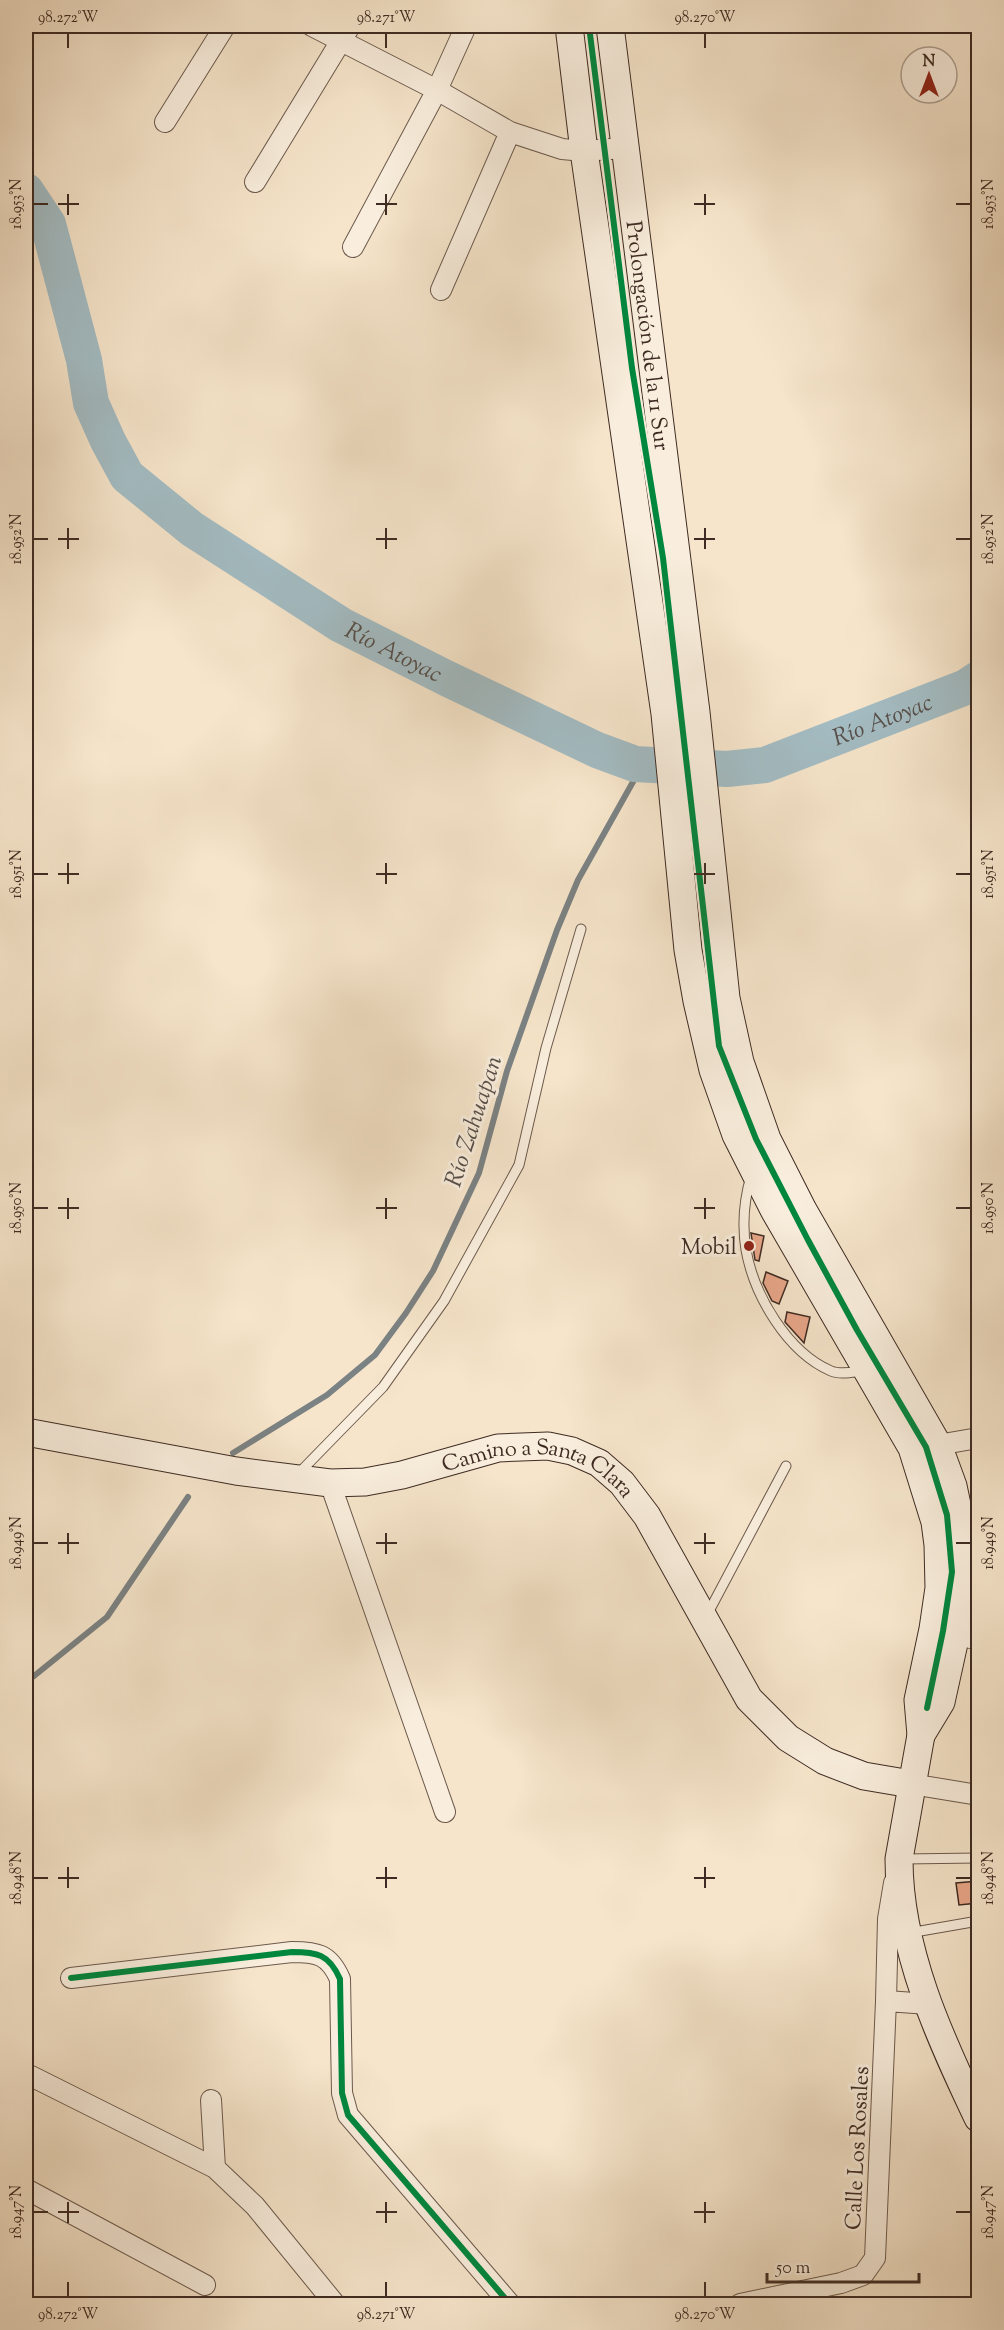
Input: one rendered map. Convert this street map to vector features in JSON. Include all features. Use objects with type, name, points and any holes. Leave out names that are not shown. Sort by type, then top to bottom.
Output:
[{"type":"main road","name":"Prolongación de la 11 Sur","points":[[569,26],[584,152],[665,714],[688,950],[712,1070],[736,1135],[774,1210],[865,1370],[953,1486],[963,1533],[967,1637],[940,1702],[921,1735]]},
{"type":"main road","name":"Prolongación de la 11 Sur","points":[[610,26],[623,148],[695,701],[726,999],[740,1062],[767,1139],[803,1210],[890,1362],[925,1447],[939,1568],[939,1588],[918,1700],[921,1735],[899,1859],[899,1877],[906,1933],[929,2004],[976,2108]]},
{"type":"main road","points":[[712,1070],[740,1062]]},
{"type":"main road","name":"Camino a Santa Clara","points":[[26,1432],[236,1471],[330,1484],[365,1482],[402,1475],[498,1448],[548,1446],[572,1451],[599,1463],[622,1484],[647,1516],[749,1699],[788,1738],[825,1761],[864,1776],[911,1784]]},
{"type":"street","points":[[165,122],[225,26]]},
{"type":"street","points":[[312,26],[346,34],[510,132],[562,149],[584,152],[623,148]]},
{"type":"street","points":[[353,247],[437,90],[466,26]]},
{"type":"street","points":[[255,182],[346,34]]},
{"type":"street","points":[[441,290],[510,132]]},
{"type":"street","points":[[925,1447],[978,1438]]},
{"type":"street","points":[[330,1484],[445,1812]]},
{"type":"street","points":[[911,1784],[978,1796]]},
{"type":"street","name":"Calle Los Rosales","points":[[740,2304],[841,2283],[862,2275],[875,2258],[888,1919],[899,1859]]},
{"type":"street","points":[[71,1978],[292,1952],[308,1952],[323,1956],[334,1967],[340,1979],[342,2093],[348,2115],[510,2304]]},
{"type":"street","points":[[886,2001],[929,2004]]},
{"type":"street","points":[[31,2076],[215,2168],[255,2206],[335,2304]]},
{"type":"street","points":[[211,2100],[215,2168]]},
{"type":"street","points":[[26,2189],[205,2285]]},
{"type":"lane","points":[[293,1478],[383,1387],[444,1301],[519,1165],[546,1048],[581,929]]},
{"type":"lane","points":[[753,1168],[745,1208],[746,1249],[754,1278],[766,1306],[795,1344],[832,1372],[865,1370],[890,1362]]},
{"type":"lane","points":[[705,1620],[786,1466]]},
{"type":"lane","points":[[899,1859],[978,1858]]},
{"type":"lane","points":[[906,1933],[978,1921]]},
{"type":"building","points":[[751,1233],[764,1236],[759,1261],[755,1260]]},
{"type":"building","name":"Mobil","points":[[766,1272],[788,1281],[779,1304],[772,1301],[763,1283]]},
{"type":"building","points":[[787,1312],[810,1317],[804,1343],[785,1322]]},
{"type":"building","points":[[978,1881],[978,1903],[959,1905],[956,1883]]},
{"type":"waterway","name":"Río Atoyac","points":[[26,191],[48,224],[84,360],[91,403],[127,476],[192,529],[341,625],[597,750],[635,764],[727,769],[765,765],[966,687],[978,679]]},
{"type":"waterway","name":"Río Zahuapan","points":[[233,1453],[327,1395],[375,1355],[433,1271],[479,1173],[507,1071],[557,930],[578,880],[643,764]]},
{"type":"waterway","name":"Río Zahuapan","points":[[26,1680],[107,1617],[188,1497]]},
{"type":"cycle path","points":[[589,26],[632,368],[663,558],[719,1046],[756,1139],[808,1240],[857,1330],[926,1447],[947,1515],[952,1572],[943,1631],[927,1708]]},
{"type":"cycle path","points":[[71,1978],[292,1952],[315,1954],[327,1959],[340,1979],[342,2093],[348,2115],[510,2304]]},
{"type":"place","name":"Mobil","points":[[749,1246]]}]
